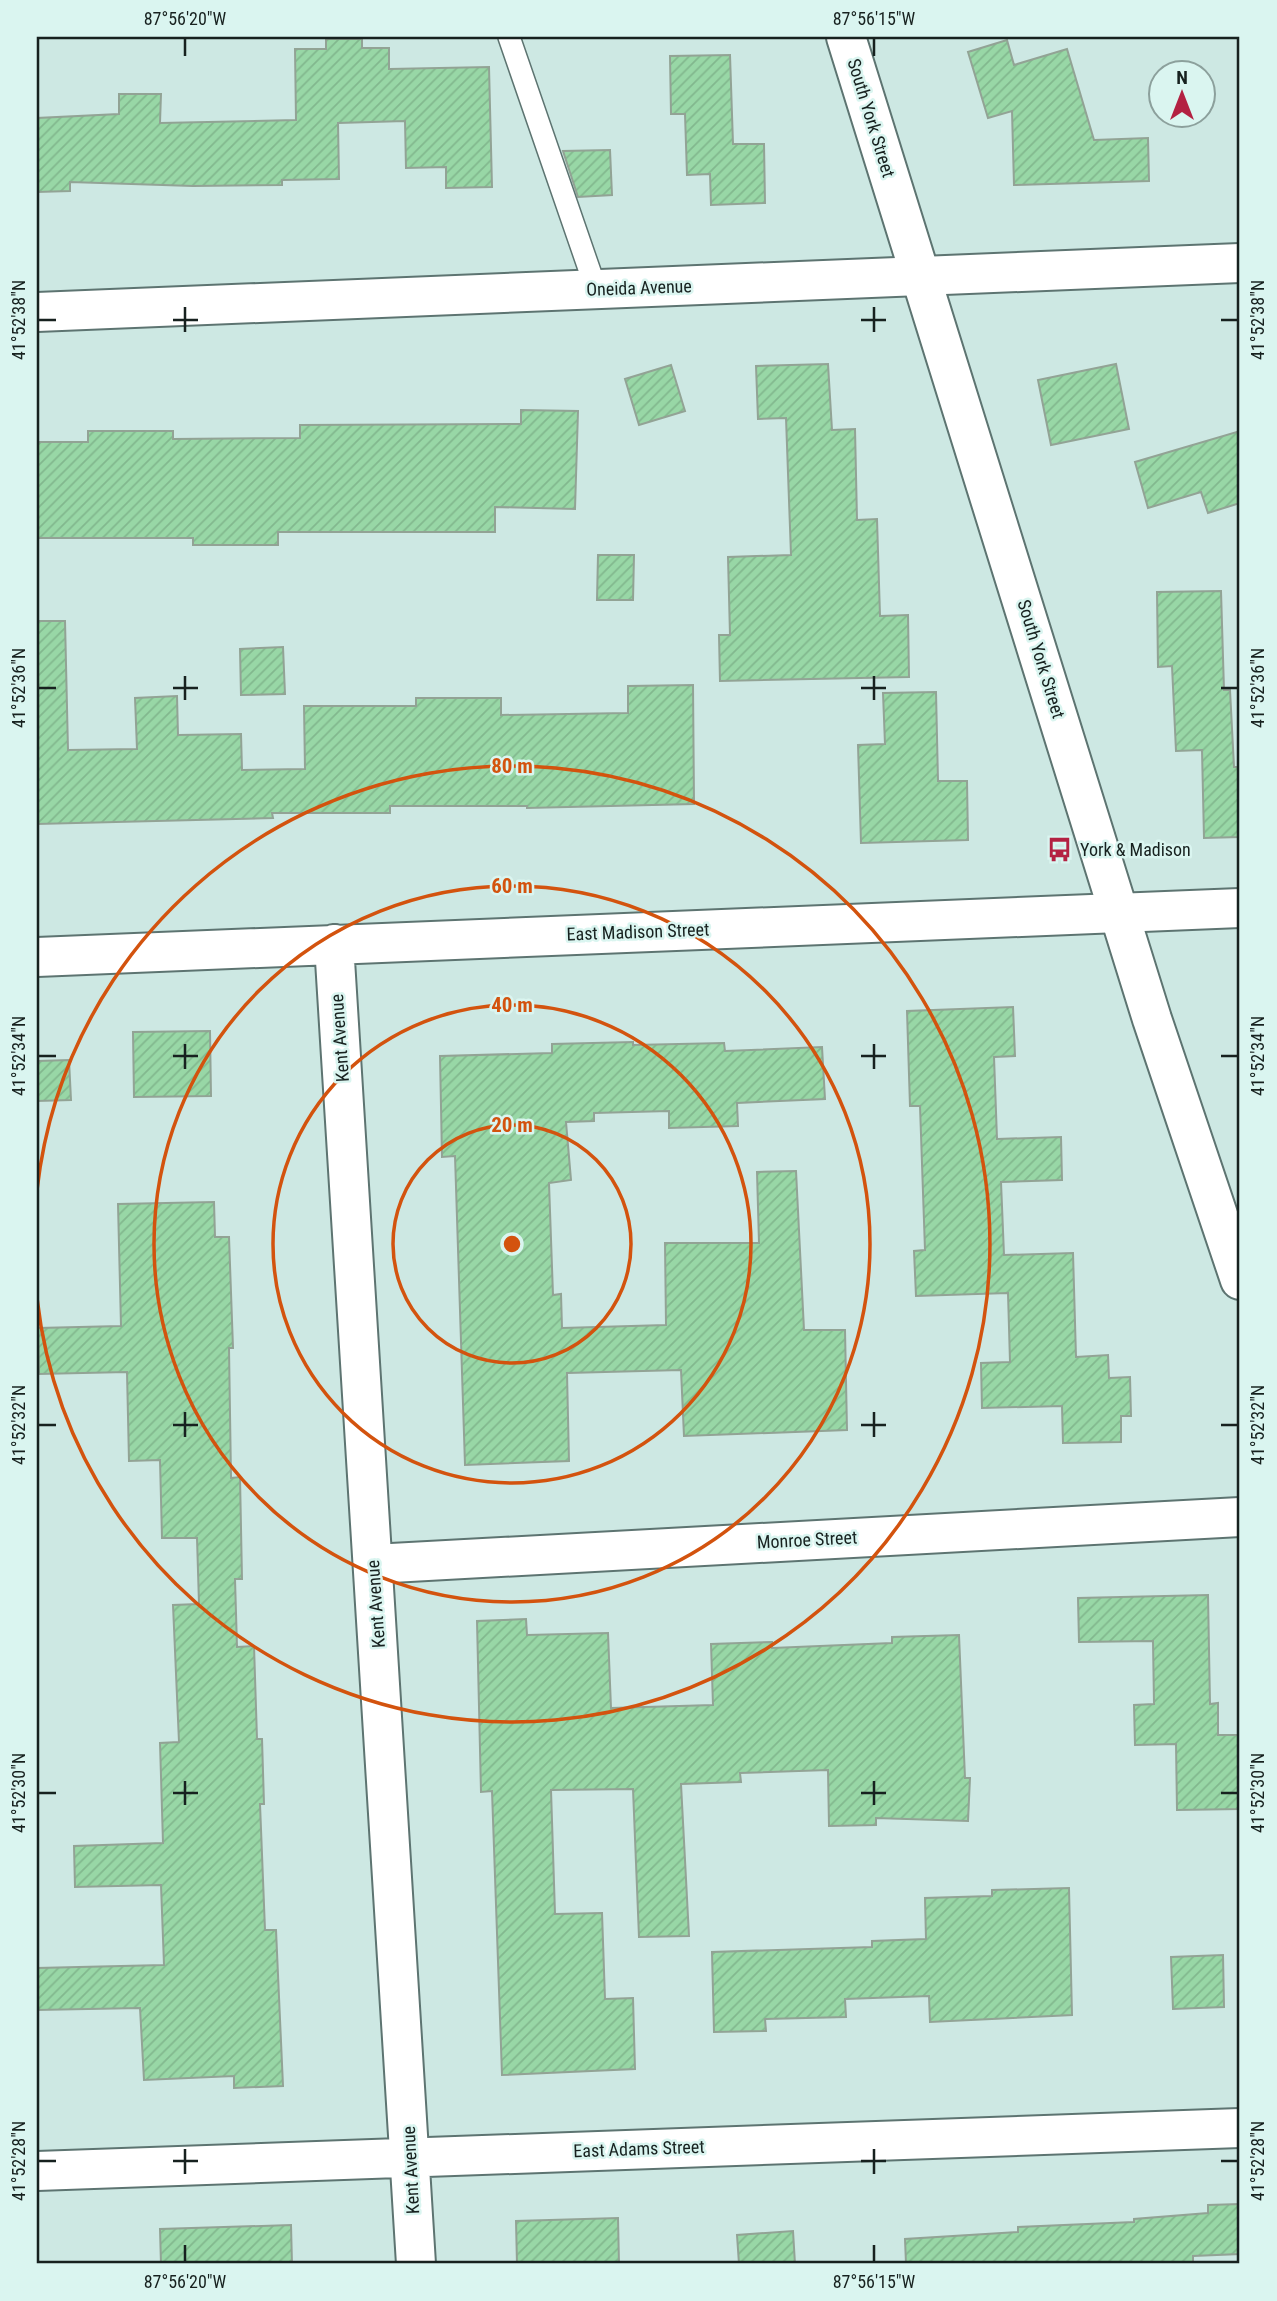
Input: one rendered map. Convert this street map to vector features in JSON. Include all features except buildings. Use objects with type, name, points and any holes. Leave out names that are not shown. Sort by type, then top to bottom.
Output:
[{"type":"street","name":"South York Street","points":[[846,37],[1152,1019],[1240,1280]]},
{"type":"street","name":"Oneida Avenue","points":[[37,312],[1240,263]]},
{"type":"street","name":"East Madison Street","points":[[37,957],[1240,908]]},
{"type":"street","name":"Kent Avenue","points":[[334,944],[416,2264]]},
{"type":"street","name":"Monroe Street","points":[[373,1564],[1240,1517]]},
{"type":"street","name":"East Adams Street","points":[[37,2171],[1240,2127]]},
{"type":"lane","points":[[509,37],[596,289]]},
{"type":"place","name":"York & Madison","points":[[1060,850]]}]
